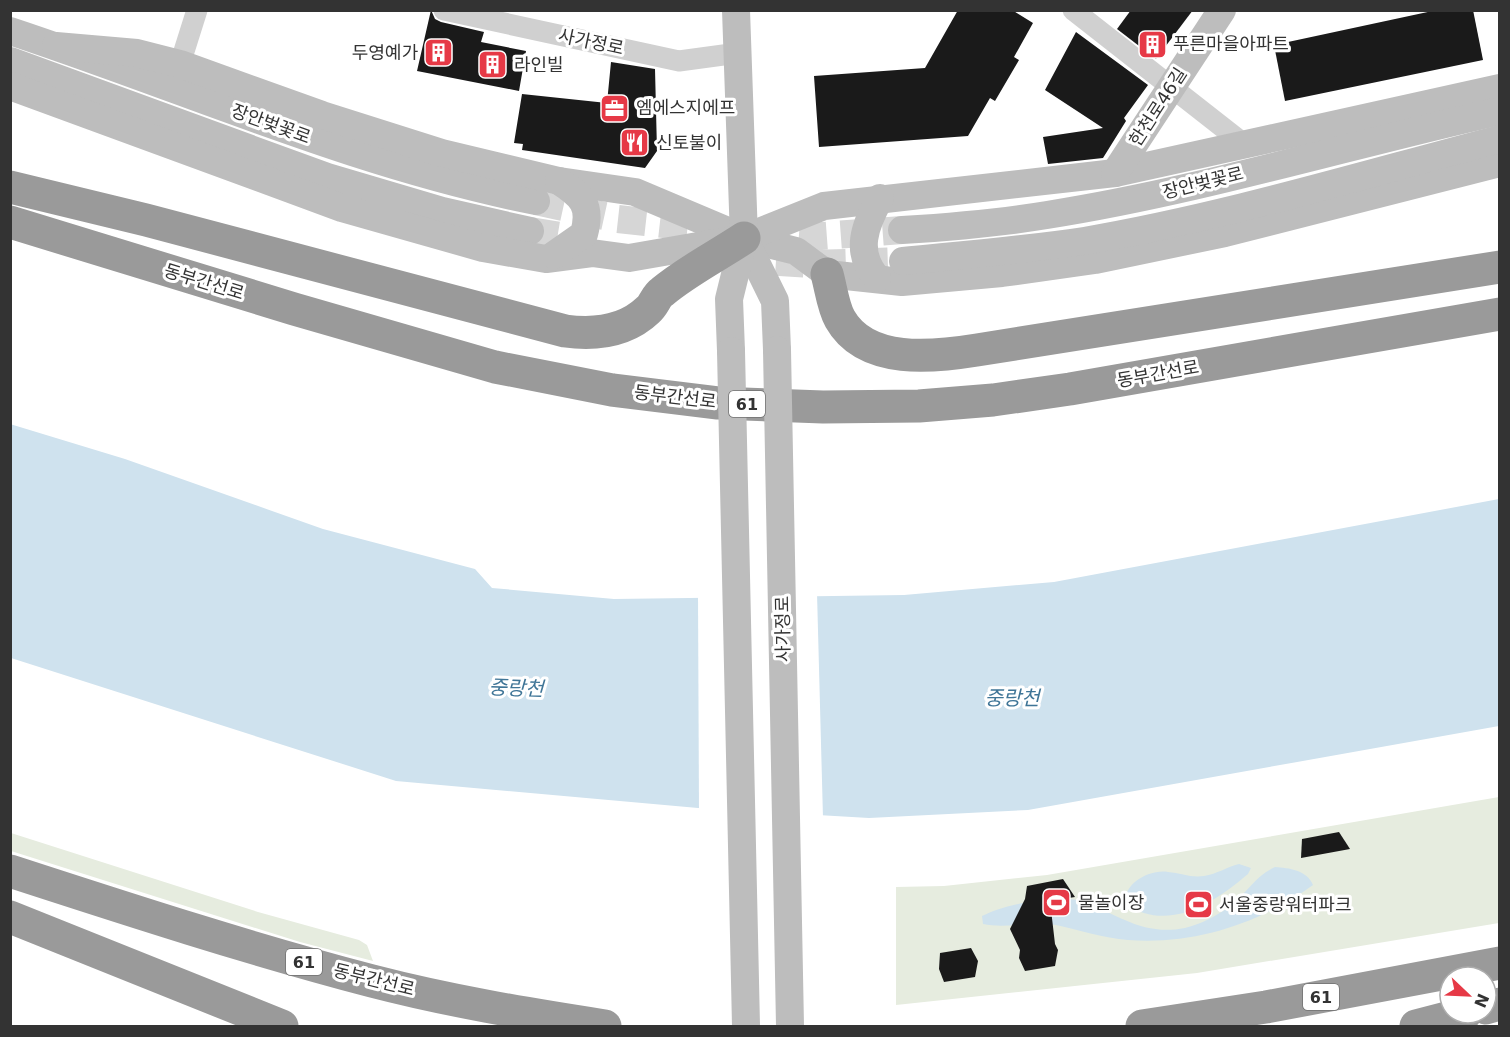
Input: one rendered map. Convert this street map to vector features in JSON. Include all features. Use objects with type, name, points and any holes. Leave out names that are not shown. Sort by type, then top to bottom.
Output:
[{"type":"highway","points":[[10,188],[146,220],[565,331],[585,334],[604,333],[635,320],[647,311],[659,293],[744,238]]},
{"type":"highway","name":"동부간선로","points":[[10,222],[294,309],[495,367],[612,390],[718,403],[836,407],[919,406],[993,400],[1082,387],[1500,314]]},
{"type":"highway","points":[[826,274],[839,316],[847,328],[876,348],[919,357],[968,352],[1500,267]]},
{"type":"highway","name":"동부간선로","points":[[10,872],[163,921],[374,981],[467,1002],[604,1026]]},
{"type":"highway","points":[[10,917],[282,1026]]},
{"type":"highway","name":"61","points":[[1142,1026],[1266,1007],[1500,963]]},
{"type":"highway","points":[[1416,1026],[1438,1020]]},
{"type":"main road","name":"사가정로","points":[[736,10],[744,238],[729,299],[746,1026]]},
{"type":"main road","name":"한천로46길","points":[[1115,173],[1222,10]]},
{"type":"main road","name":"장안벚꽃로","points":[[10,31],[343,150],[472,188],[536,201]]},
{"type":"main road","points":[[56,46],[137,53],[180,64],[321,115],[431,150],[559,181],[635,192],[744,238],[796,251],[826,274],[902,282],[1002,273],[1095,260],[1225,233],[1500,163]]},
{"type":"main road","name":"장안벚꽃로","points":[[10,60],[327,177],[432,208],[530,231]]},
{"type":"main road","points":[[10,86],[342,208],[483,248],[546,259],[592,253],[628,258],[744,238],[824,206],[1115,173],[1500,88]]},
{"type":"main road","name":"장안벚꽃로","points":[[902,230],[1002,222],[1117,202],[1500,111]]},
{"type":"main road","name":"장안벚꽃로","points":[[903,261],[1010,251],[1169,224],[1500,139]]},
{"type":"main road","points":[[546,259],[570,246],[584,234],[588,220],[579,194],[559,181]]},
{"type":"main road","points":[[877,278],[866,264],[862,241],[865,227],[880,198]]},
{"type":"main road","name":"사가정로","points":[[744,238],[775,301],[790,1026]]},
{"type":"street","points":[[180,64],[197,10]]},
{"type":"street","name":"사가정로","points":[[444,10],[679,61],[738,54]]},
{"type":"street","points":[[1073,10],[1095,17],[1170,86],[1245,144]]},
{"type":"shaded area","name":"서울중랑워터파크","points":[[1499,797],[1499,923],[1197,973],[896,1005],[896,887],[944,886],[1047,875]]},
{"type":"shaded area","points":[[11,833],[258,912],[359,940],[367,945],[373,961],[300,942],[11,851]]},
{"type":"water","name":"중랑천","points":[[10,424],[125,459],[323,529],[475,569],[492,588],[614,599],[904,595],[1054,582],[1499,499],[1499,726],[1028,810],[869,818],[698,808],[396,781],[11,658]]},
{"type":"water","name":"물놀이장","points":[[1239,864],[1251,868],[1248,874],[1221,895],[1190,911],[1158,916],[1125,904],[1125,897],[1133,884],[1153,873],[1204,876]]},
{"type":"water","name":"물놀이장","points":[[1275,867],[1302,873],[1313,885],[1271,911],[1225,929],[1201,935],[1153,941],[1128,940],[1056,925],[983,924],[982,916],[1004,907],[1047,899],[1062,899],[1085,902],[1145,927],[1170,930],[1185,928],[1203,922],[1225,910],[1256,880]]},
{"type":"pier","points":[[817,593],[823,818],[699,811],[698,595]]},
{"type":"building","points":[[431,10],[435,19],[441,22],[484,32],[481,42],[526,51],[519,91],[417,71]]},
{"type":"building","points":[[958,10],[1012,10],[1033,23],[1014,57],[1019,60],[995,101],[990,98],[968,136],[819,147],[814,76],[925,68]]},
{"type":"building","name":"푸른마을아파트","points":[[1131,10],[1193,10],[1156,59],[1117,29]]},
{"type":"building","points":[[1437,10],[1473,10],[1483,60],[1285,101],[1274,45]]},
{"type":"building","points":[[1076,32],[1148,85],[1124,118],[1126,121],[1103,158],[1048,164],[1043,137],[1103,128],[1045,90]]},
{"type":"building","points":[[611,62],[655,69],[657,151],[645,168],[522,150],[523,144],[514,143],[522,94],[607,103]]},
{"type":"building","points":[[1339,832],[1350,849],[1301,858],[1302,839]]},
{"type":"building","points":[[1063,879],[1075,897],[1050,901],[1055,944],[1058,950],[1055,966],[1025,971],[1019,958],[1020,950],[1010,929],[1025,899],[1027,886]]},
{"type":"building","points":[[971,948],[978,961],[975,977],[944,982],[939,969],[940,953]]},
{"type":"tunnel","points":[[536,201],[618,219],[717,230]]},
{"type":"tunnel","points":[[757,233],[808,237],[902,230]]},
{"type":"tunnel","points":[[530,231],[596,242]]},
{"type":"tunnel","points":[[734,259],[812,264],[903,261]]},
{"type":"place","name":"푸른마을아파트","points":[[1152,44]]},
{"type":"place","name":"두영예가","points":[[439,53]]},
{"type":"place","name":"라인빌","points":[[493,65]]},
{"type":"place","name":"엠에스지에프","points":[[615,108]]},
{"type":"place","name":"신토불이","points":[[635,143]]},
{"type":"place","name":"물놀이장","points":[[1057,903]]},
{"type":"place","name":"서울중랑워터파크","points":[[1198,905]]}]
